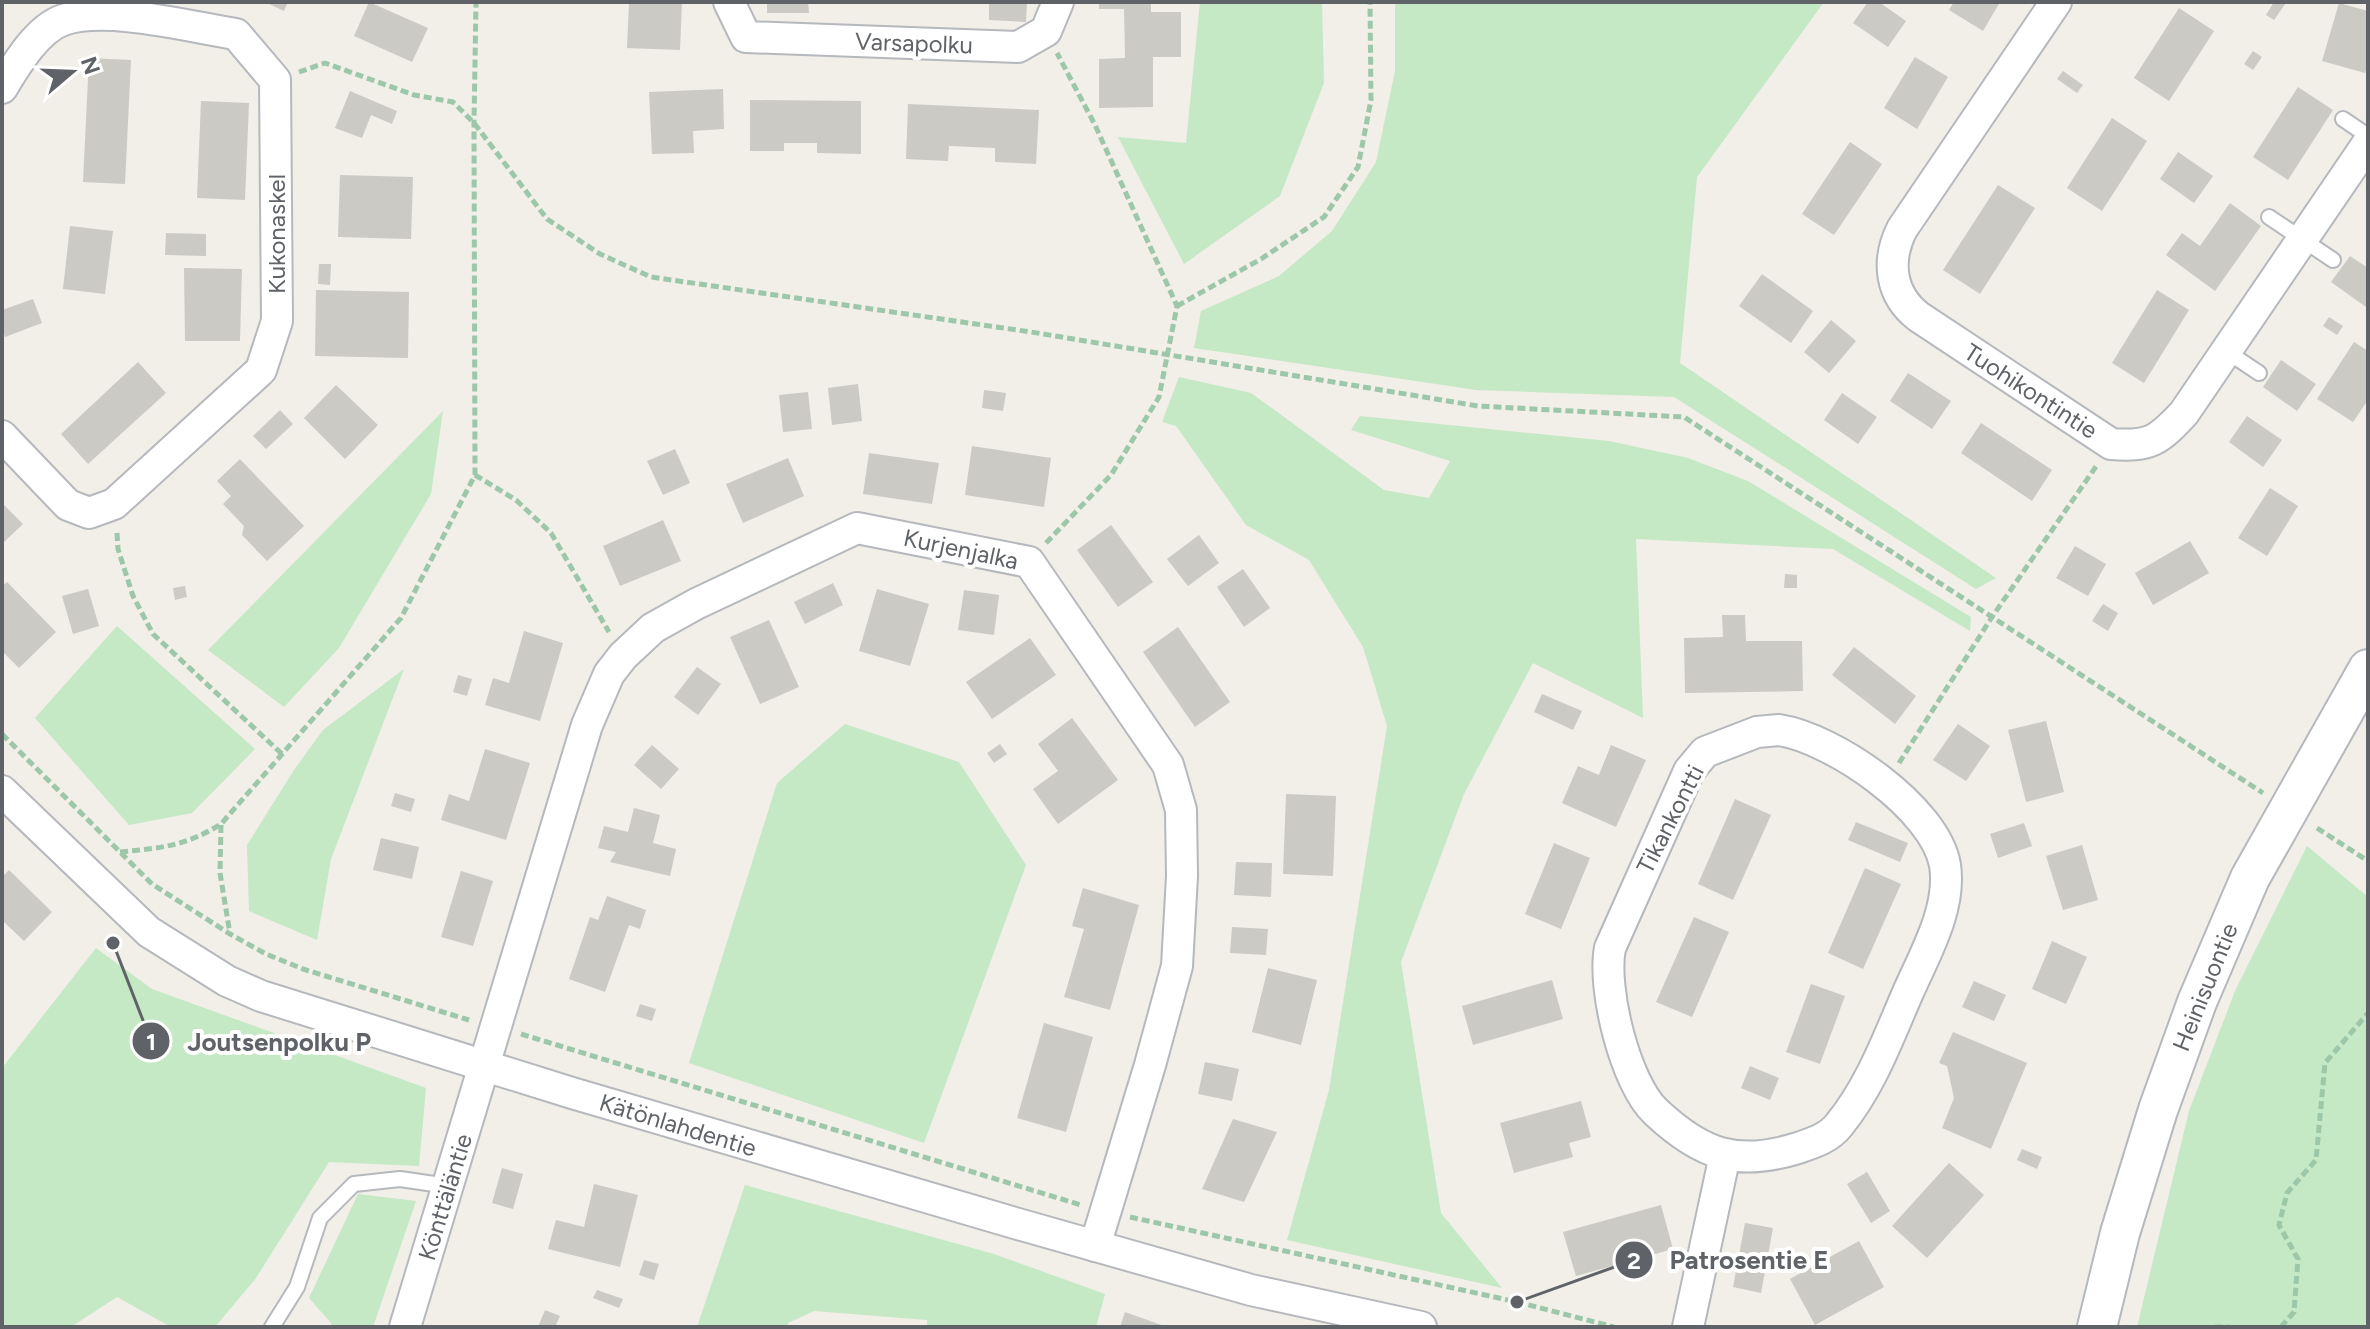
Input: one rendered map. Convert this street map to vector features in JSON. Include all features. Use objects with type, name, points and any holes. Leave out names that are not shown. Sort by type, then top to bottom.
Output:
[{"type":"street","name":"Varsapolku","points":[[729,2],[746,37],[1018,47],[1046,31]]},
{"type":"street","points":[[1046,31],[1058,2]]},
{"type":"street","name":"Tuohikontintie","points":[[2056,2],[1902,229],[1893,247],[1894,280],[1907,308],[2111,444],[2139,446],[2164,435],[2184,413],[2368,143]]},
{"type":"street","points":[[2,88],[29,46],[62,20],[104,13],[236,34],[275,80]]},
{"type":"street","name":"Kukonaskel","points":[[114,504],[261,370],[277,321],[275,80]]},
{"type":"street","points":[[2,436],[68,505],[89,513],[114,504]]},
{"type":"street","name":"Kurjenjalka","points":[[485,1067],[587,725],[609,674],[653,628],[696,604],[857,528],[1029,562],[1168,765],[1181,810],[1182,876],[1177,966],[1095,1246]]},
{"type":"street","name":"Heinisuontie","points":[[2097,1327],[2120,1233],[2158,1110],[2197,1002],[2250,878],[2363,690]]},
{"type":"street","name":"Tikankontti","points":[[1768,731],[1798,733],[1887,784],[1923,820],[1941,851],[1945,866],[1943,906],[1866,1089],[1837,1128],[1817,1142],[1770,1156],[1748,1159],[1725,1155],[1690,1139],[1648,1104],[1631,1077],[1606,966],[1610,948],[1635,889],[1689,771],[1705,752],[1737,738],[1768,731]]},
{"type":"street","name":"Kätönlahdentie","points":[[2,791],[149,932],[214,974],[261,996],[788,1158],[1095,1246],[1251,1290],[1421,1327]]},
{"type":"street","name":"Könttäläntie","points":[[405,1327],[485,1067]]},
{"type":"street","points":[[1688,1327],[1725,1155]]},
{"type":"lane","points":[[2343,119],[2368,136]]},
{"type":"lane","points":[[2269,217],[2333,260]]},
{"type":"lane","points":[[2226,351],[2259,373]]},
{"type":"lane","points":[[272,1327],[297,1287],[320,1218],[354,1184],[400,1179],[448,1186]]},
{"type":"path","points":[[119,852],[155,849],[196,840],[221,824],[401,618],[475,475],[476,2]]},
{"type":"path","points":[[1177,306],[1261,259],[1324,217],[1358,167],[1371,100],[1370,2]]},
{"type":"path","points":[[1029,562],[1111,475],[1159,397],[1177,306],[1095,125],[1046,31]]},
{"type":"path","points":[[275,80],[325,63],[414,95],[453,102],[474,123],[547,219],[600,254],[651,277],[1031,332],[1478,406],[1684,417],[2268,795]]},
{"type":"path","points":[[1887,784],[1992,617],[2111,444]]},
{"type":"path","points":[[475,475],[516,500],[551,533],[623,656]]},
{"type":"path","points":[[114,504],[118,549],[133,596],[153,634],[282,754]]},
{"type":"path","points":[[2,734],[152,884],[230,934],[266,954],[303,969],[1105,1212],[1517,1302],[1614,1327]]},
{"type":"path","points":[[221,824],[220,873],[230,934]]},
{"type":"path","points":[[2317,828],[2368,861]]},
{"type":"path","points":[[2281,1327],[2294,1312],[2298,1259],[2279,1225],[2287,1193],[2316,1160],[2325,1063],[2368,1013]]},
{"type":"path","points":[[2215,1327],[2229,1327]]},
{"type":"green space","points":[[1200,2],[1322,2],[1324,83],[1280,196],[1184,264],[1118,137],[1186,143]]},
{"type":"green space","points":[[1395,2],[1824,2],[1697,177],[1680,363],[1996,578],[1976,589],[1674,397],[1476,390],[1194,348],[1201,311],[1279,276],[1332,231],[1376,162],[1395,71]]},
{"type":"green space","points":[[1179,377],[1251,393],[1384,490],[1429,498],[1450,461],[1351,430],[1360,416],[1609,441],[1688,458],[1748,481],[1971,617],[1970,631],[1833,549],[1636,539],[1643,718],[1533,663],[1464,794],[1401,962],[1441,1213],[1502,1288],[1287,1240],[1329,1090],[1387,726],[1363,647],[1309,560],[1246,525],[1176,426],[1162,422]]},
{"type":"green space","points":[[443,411],[431,494],[339,648],[284,707],[208,650]]},
{"type":"green space","points":[[117,626],[255,749],[192,813],[129,825],[35,718]]},
{"type":"green space","points":[[404,669],[331,859],[317,940],[249,911],[247,845],[294,770],[323,730]]},
{"type":"green space","points":[[845,724],[959,762],[1026,865],[924,1143],[689,1063],[777,783]]},
{"type":"green space","points":[[2307,846],[2368,897],[2368,1327],[2137,1327],[2189,1111],[2235,991]]},
{"type":"green space","points":[[96,948],[152,989],[426,1088],[419,1166],[329,1162],[256,1278],[215,1327],[171,1327],[117,1297],[71,1327],[2,1327],[2,1068]]},
{"type":"green space","points":[[745,1185],[994,1254],[1105,1294],[1096,1327],[927,1327],[927,1320],[814,1311],[788,1323],[788,1327],[697,1327]]},
{"type":"green space","points":[[358,1194],[416,1201],[373,1327],[331,1327],[331,1323],[309,1298]]},
{"type":"building","points":[[265,2],[288,2],[284,11]]},
{"type":"building","points":[[369,2],[428,28],[412,62],[354,36]]},
{"type":"building","points":[[629,2],[682,2],[680,50],[627,48]]},
{"type":"building","points":[[767,2],[808,2],[809,13],[767,13]]},
{"type":"building","points":[[989,2],[1027,2],[1026,22],[989,20]]},
{"type":"building","points":[[1099,2],[1151,2],[1151,12],[1181,12],[1181,57],[1153,57],[1153,107],[1099,108],[1099,59],[1125,58],[1124,9],[1099,9]]},
{"type":"building","points":[[1868,2],[1879,2],[1906,21],[1888,47],[1853,23]]},
{"type":"building","points":[[1954,2],[2000,2],[1983,31],[1949,10]]},
{"type":"building","points":[[2274,2],[2286,3],[2274,20],[2266,15]]},
{"type":"building","points":[[2339,3],[2368,11],[2368,63],[2365,73],[2322,61]]},
{"type":"building","points":[[2179,8],[2214,31],[2169,101],[2134,78]]},
{"type":"building","points":[[2253,51],[2262,57],[2253,70],[2244,64]]},
{"type":"building","points":[[1915,57],[1948,77],[1917,129],[1884,108]]},
{"type":"building","points":[[89,58],[131,60],[125,184],[83,182]]},
{"type":"building","points":[[2063,71],[2083,85],[2077,93],[2057,79]]},
{"type":"building","points":[[2298,87],[2333,110],[2288,180],[2253,157]]},
{"type":"building","points":[[723,89],[724,129],[693,131],[694,153],[652,154],[649,92]]},
{"type":"building","points":[[350,91],[397,111],[392,124],[371,115],[362,138],[335,128]]},
{"type":"building","points":[[750,100],[861,101],[861,154],[817,153],[817,143],[784,143],[784,151],[750,151]]},
{"type":"building","points":[[201,101],[249,103],[245,200],[197,198]]},
{"type":"building","points":[[908,104],[1039,110],[1036,164],[995,162],[995,148],[949,146],[948,161],[906,159]]},
{"type":"building","points":[[2112,118],[2147,141],[2102,211],[2067,188]]},
{"type":"building","points":[[1850,142],[1882,164],[1834,235],[1802,214]]},
{"type":"building","points":[[2178,152],[2213,176],[2194,203],[2160,179]]},
{"type":"building","points":[[340,175],[413,177],[411,239],[338,237]]},
{"type":"building","points":[[1998,185],[2035,208],[1980,294],[1943,270]]},
{"type":"building","points":[[2230,203],[2261,226],[2215,291],[2166,255],[2182,233],[2200,246]]},
{"type":"building","points":[[70,226],[113,231],[105,294],[63,289]]},
{"type":"building","points":[[166,233],[206,234],[206,256],[165,255]]},
{"type":"building","points":[[2350,256],[2368,268],[2366,307],[2331,282]]},
{"type":"building","points":[[319,264],[331,264],[330,285],[318,284]]},
{"type":"building","points":[[184,268],[242,269],[240,341],[185,341]]},
{"type":"building","points":[[1762,274],[1813,311],[1791,343],[1739,306]]},
{"type":"building","points":[[316,290],[409,292],[408,358],[315,356]]},
{"type":"building","points":[[2157,290],[2189,310],[2144,383],[2112,363]]},
{"type":"building","points":[[33,299],[42,323],[5,337],[2,310]]},
{"type":"building","points":[[2329,317],[2343,326],[2337,335],[2323,326]]},
{"type":"building","points":[[1831,320],[1856,341],[1829,373],[1804,352]]},
{"type":"building","points":[[2354,342],[2368,351],[2368,400],[2353,422],[2317,399]]},
{"type":"building","points":[[2281,360],[2316,384],[2297,411],[2263,387]]},
{"type":"building","points":[[138,362],[166,393],[88,464],[61,434]]},
{"type":"building","points":[[1908,373],[1951,401],[1932,429],[1890,401]]},
{"type":"building","points":[[858,384],[862,421],[832,425],[828,388]]},
{"type":"building","points":[[336,385],[378,425],[345,459],[304,418]]},
{"type":"building","points":[[984,390],[1006,393],[1003,411],[982,408]]},
{"type":"building","points":[[808,392],[812,429],[783,432],[779,395]]},
{"type":"building","points":[[1842,393],[1877,417],[1858,444],[1824,420]]},
{"type":"building","points":[[280,410],[293,424],[266,449],[253,436]]},
{"type":"building","points":[[2247,416],[2282,440],[2263,467],[2229,442]]},
{"type":"building","points":[[1981,423],[2052,470],[2032,501],[1961,453]]},
{"type":"building","points":[[972,446],[1051,458],[1044,507],[965,495]]},
{"type":"building","points":[[675,449],[690,483],[663,495],[647,461]]},
{"type":"building","points":[[869,453],[939,463],[932,504],[863,494]]},
{"type":"building","points":[[788,458],[804,496],[743,523],[726,484]]},
{"type":"building","points":[[240,459],[304,526],[267,561],[242,535],[244,526],[223,504],[231,496],[217,481]]},
{"type":"building","points":[[2270,488],[2298,506],[2267,556],[2238,538]]},
{"type":"building","points":[[2,503],[23,524],[2,544]]},
{"type":"building","points":[[663,520],[681,561],[620,586],[603,546]]},
{"type":"building","points":[[1111,525],[1153,582],[1118,607],[1077,550]]},
{"type":"building","points":[[1199,535],[1219,563],[1188,586],[1167,559]]},
{"type":"building","points":[[2190,541],[2209,573],[2153,605],[2135,573]]},
{"type":"building","points":[[2075,546],[2106,564],[2088,596],[2056,578]]},
{"type":"building","points":[[1243,569],[1270,608],[1244,627],[1217,587]]},
{"type":"building","points":[[1785,574],[1797,575],[1797,588],[1784,588]]},
{"type":"building","points":[[7,582],[56,632],[19,668],[2,651],[2,586]]},
{"type":"building","points":[[833,583],[843,605],[805,624],[794,602]]},
{"type":"building","points":[[185,586],[187,597],[175,600],[173,588]]},
{"type":"building","points":[[88,589],[99,626],[73,634],[62,596]]},
{"type":"building","points":[[877,589],[929,604],[910,666],[859,651]]},
{"type":"building","points":[[964,590],[999,595],[994,635],[958,630]]},
{"type":"building","points":[[2103,604],[2118,613],[2108,631],[2092,621]]},
{"type":"building","points":[[1722,615],[1745,615],[1746,641],[1802,641],[1803,691],[1685,693],[1684,638],[1723,637]]},
{"type":"building","points":[[769,620],[799,687],[760,704],[730,637]]},
{"type":"building","points":[[1178,627],[1230,702],[1195,727],[1143,652]]},
{"type":"building","points":[[524,631],[563,643],[540,721],[485,705],[493,678],[509,683]]},
{"type":"building","points":[[1030,638],[1056,675],[992,719],[966,682]]},
{"type":"building","points":[[1854,647],[1916,696],[1895,724],[1832,675]]},
{"type":"building","points":[[697,667],[721,684],[698,715],[674,697]]},
{"type":"building","points":[[458,675],[472,679],[467,696],[453,692]]},
{"type":"building","points":[[1542,694],[1582,711],[1573,730],[1534,712]]},
{"type":"building","points":[[1072,718],[1118,780],[1058,824],[1033,789],[1058,771],[1038,744]]},
{"type":"building","points":[[2046,721],[2064,792],[2026,802],[2008,730]]},
{"type":"building","points":[[1958,724],[1990,746],[1966,781],[1933,760]]},
{"type":"building","points":[[1000,744],[1007,754],[994,763],[987,753]]},
{"type":"building","points":[[652,745],[679,769],[661,789],[634,765]]},
{"type":"building","points":[[1611,745],[1646,760],[1616,827],[1562,803],[1578,766],[1599,775]]},
{"type":"building","points":[[485,749],[530,763],[506,840],[441,820],[449,794],[469,801]]},
{"type":"building","points":[[395,793],[415,799],[411,812],[391,806]]},
{"type":"building","points":[[1286,794],[1336,796],[1333,876],[1283,874]]},
{"type":"building","points":[[1735,799],[1771,815],[1733,900],[1698,884]]},
{"type":"building","points":[[634,808],[660,815],[653,843],[676,849],[670,876],[610,862],[616,852],[598,848],[604,826],[628,832]]},
{"type":"building","points":[[1856,822],[1908,843],[1900,862],[1848,840]]},
{"type":"building","points":[[2024,823],[2032,846],[1998,858],[1990,834]]},
{"type":"building","points":[[381,838],[419,847],[412,879],[373,870]]},
{"type":"building","points":[[1554,843],[1590,858],[1561,929],[1525,914]]},
{"type":"building","points":[[2082,845],[2098,900],[2063,910],[2046,856]]},
{"type":"building","points":[[1236,862],[1272,863],[1271,897],[1234,895]]},
{"type":"building","points":[[1865,868],[1901,884],[1863,969],[1828,953]]},
{"type":"building","points":[[9,870],[52,912],[24,941],[2,920],[2,877]]},
{"type":"building","points":[[461,871],[493,881],[473,946],[441,937]]},
{"type":"building","points":[[1083,888],[1139,905],[1110,1010],[1064,997],[1084,929],[1072,926]]},
{"type":"building","points":[[607,896],[646,910],[640,929],[629,925],[605,992],[569,979],[590,917],[598,920]]},
{"type":"building","points":[[1694,917],[1729,932],[1692,1017],[1656,1002]]},
{"type":"building","points":[[1232,927],[1268,929],[1266,955],[1230,953]]},
{"type":"building","points":[[2052,941],[2087,957],[2066,1004],[2032,989]]},
{"type":"building","points":[[1268,968],[1317,980],[1301,1045],[1252,1032]]},
{"type":"building","points":[[1552,980],[1563,1019],[1473,1045],[1462,1006]]},
{"type":"building","points":[[1974,981],[2006,995],[1994,1021],[1962,1007]]},
{"type":"building","points":[[1811,984],[1845,996],[1820,1064],[1786,1052]]},
{"type":"building","points":[[640,1004],[656,1009],[652,1021],[636,1016]]},
{"type":"building","points":[[1044,1023],[1093,1037],[1066,1132],[1017,1118]]},
{"type":"building","points":[[1953,1032],[2027,1063],[1991,1149],[1942,1128],[1954,1098],[1947,1066],[1939,1063]]},
{"type":"building","points":[[1205,1062],[1239,1069],[1232,1101],[1198,1094]]},
{"type":"building","points":[[1750,1066],[1779,1078],[1770,1100],[1741,1088]]},
{"type":"building","points":[[1581,1101],[1591,1137],[1569,1143],[1573,1157],[1514,1173],[1500,1123]]},
{"type":"building","points":[[1233,1119],[1277,1132],[1244,1202],[1202,1189]]},
{"type":"building","points":[[2022,1149],[2042,1157],[2037,1169],[2017,1160]]},
{"type":"building","points":[[1949,1163],[1984,1195],[1927,1258],[1892,1226]]},
{"type":"building","points":[[502,1168],[523,1174],[513,1209],[492,1203]]},
{"type":"building","points":[[1867,1172],[1890,1211],[1871,1223],[1847,1184]]},
{"type":"building","points":[[594,1184],[638,1195],[620,1267],[548,1249],[556,1220],[584,1227]]},
{"type":"building","points":[[1661,1205],[1673,1249],[1576,1276],[1563,1232]]},
{"type":"building","points":[[1745,1223],[1773,1228],[1761,1293],[1733,1287]]},
{"type":"building","points":[[1859,1241],[1884,1287],[1815,1325],[1790,1279]]},
{"type":"building","points":[[644,1260],[659,1264],[654,1280],[639,1275]]},
{"type":"building","points":[[597,1290],[623,1299],[619,1308],[593,1298]]},
{"type":"building","points":[[545,1310],[560,1316],[555,1327],[538,1327]]},
{"type":"building","points":[[1125,1312],[1167,1327],[1120,1327]]},
{"type":"place","name":"Joutsenpolku P","points":[[113,943]]},
{"type":"place","name":"Patrosentie E","points":[[1517,1302]]}]
